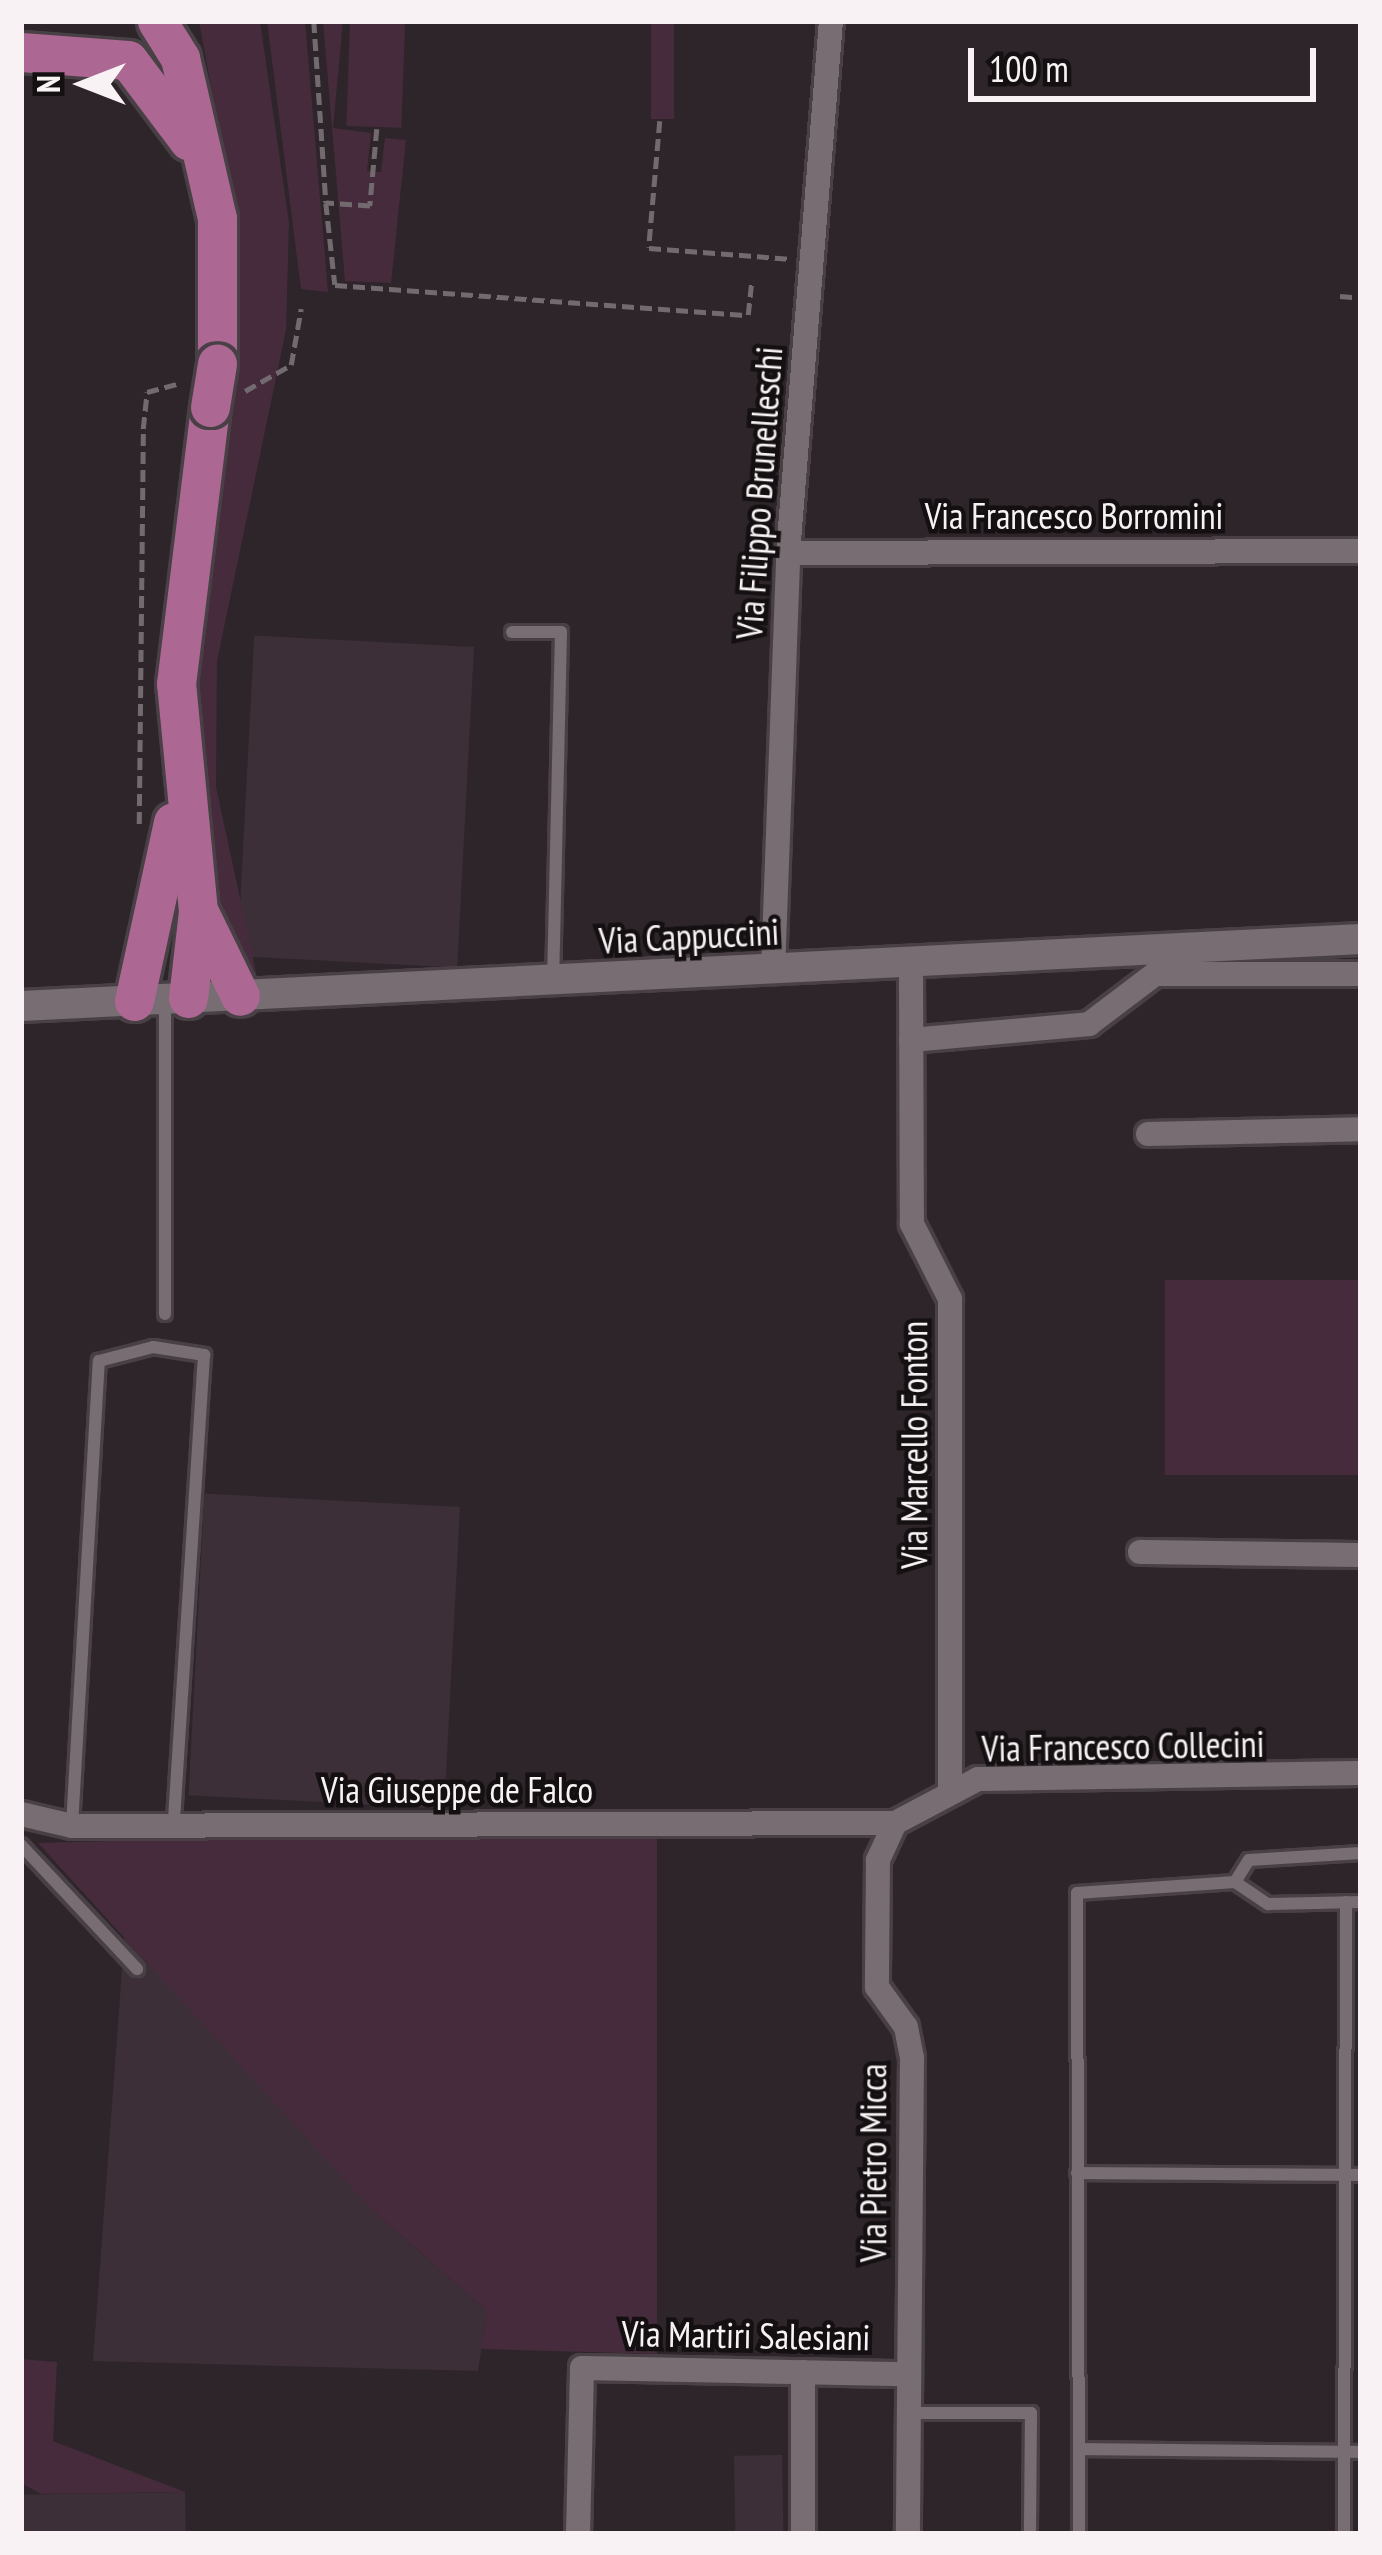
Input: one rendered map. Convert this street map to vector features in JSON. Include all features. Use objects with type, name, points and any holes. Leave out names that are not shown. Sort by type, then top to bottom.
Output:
[{"type":"highway","points":[[157,21],[193,106]]},
{"type":"highway","points":[[184,21],[223,290],[176,684],[180,775],[198,911],[240,996]]},
{"type":"highway","points":[[21,52],[128,60],[207,169]]},
{"type":"highway","points":[[162,999],[158,927],[180,775]]},
{"type":"highway","points":[[162,999],[198,911]]},
{"type":"street","name":"Via Filippo Brunelleschi","points":[[773,971],[788,553],[831,21]]},
{"type":"street","name":"Via Francesco Borromini","points":[[788,553],[1361,550]]},
{"type":"street","name":"Via Cappuccini","points":[[21,1006],[911,965],[1361,938]]},
{"type":"street","name":"Via Marcello Fonton","points":[[911,965],[912,1224],[950,1300],[950,1791]]},
{"type":"street","points":[[911,1040],[1089,1024],[1155,974],[1361,974]]},
{"type":"street","points":[[1148,1134],[1361,1129]]},
{"type":"street","points":[[1140,1552],[1361,1555]]},
{"type":"street","name":"Via Francesco Collecini","points":[[895,1823],[978,1779],[1361,1773]]},
{"type":"street","name":"Via Giuseppe de Falco","points":[[21,1814],[72,1826],[895,1823]]},
{"type":"street","name":"Via Pietro Micca","points":[[895,1823],[878,1860],[877,1987],[901,2015],[912,2058],[908,2534]]},
{"type":"street","name":"Via Martiri Salesiani","points":[[578,2534],[582,2368],[908,2374]]},
{"type":"street","points":[[803,2372],[803,2534]]},
{"type":"lane","points":[[512,632],[562,632],[554,982]]},
{"type":"lane","points":[[162,999],[165,1313]]},
{"type":"lane","points":[[72,1826],[99,1361],[152,1347],[204,1355],[174,1826]]},
{"type":"lane","points":[[21,1845],[136,1969]]},
{"type":"lane","points":[[1235,1882],[1249,1860],[1361,1853]]},
{"type":"lane","points":[[1079,2534],[1077,1893],[1235,1882],[1268,1904],[1361,1902]]},
{"type":"lane","points":[[1344,2534],[1346,1902]]},
{"type":"lane","points":[[1077,2174],[1361,2175]]},
{"type":"lane","points":[[908,2413],[1031,2413],[1030,2534]]},
{"type":"lane","points":[[1079,2449],[1361,2452]]},
{"type":"path","points":[[314,21],[335,285],[748,315],[752,284]]},
{"type":"path","points":[[660,121],[649,248],[812,260]]},
{"type":"path","points":[[326,203],[370,206],[377,129]]},
{"type":"path","points":[[1340,296],[1361,298]]},
{"type":"path","points":[[140,843],[147,392],[214,386],[267,388],[291,365],[301,309]]},
{"type":"shaded area","points":[[199,21],[260,21],[289,223],[286,330],[217,661],[216,787],[257,977],[217,908],[192,690],[238,305],[234,213]]},
{"type":"shaded area","points":[[267,21],[305,21],[328,292],[301,289]]},
{"type":"shaded area","points":[[323,21],[343,21],[333,128],[371,133],[367,171],[381,172],[385,138],[406,140],[391,283],[345,281]]},
{"type":"shaded area","points":[[350,21],[405,23],[401,128],[346,126]]},
{"type":"shaded area","points":[[651,21],[674,21],[674,119],[651,119]]},
{"type":"shaded area","points":[[254,635],[474,647],[457,968],[238,956]]},
{"type":"shaded area","points":[[1165,1280],[1361,1280],[1361,1475],[1165,1475]]},
{"type":"shaded area","points":[[204,1494],[460,1507],[444,1809],[189,1795]]},
{"type":"shaded area","points":[[657,1825],[657,2354],[481,2349],[487,2311],[372,2210],[38,1843]]},
{"type":"shaded area","points":[[125,1930],[372,2210],[487,2311],[478,2371],[93,2361]]},
{"type":"shaded area","points":[[21,2359],[57,2362],[53,2441],[185,2492],[41,2494],[21,2483]]},
{"type":"shaded area","points":[[782,2455],[783,2534],[735,2534],[734,2456]]},
{"type":"shaded area","points":[[185,2492],[186,2534],[22,2534],[21,2495]]}]
